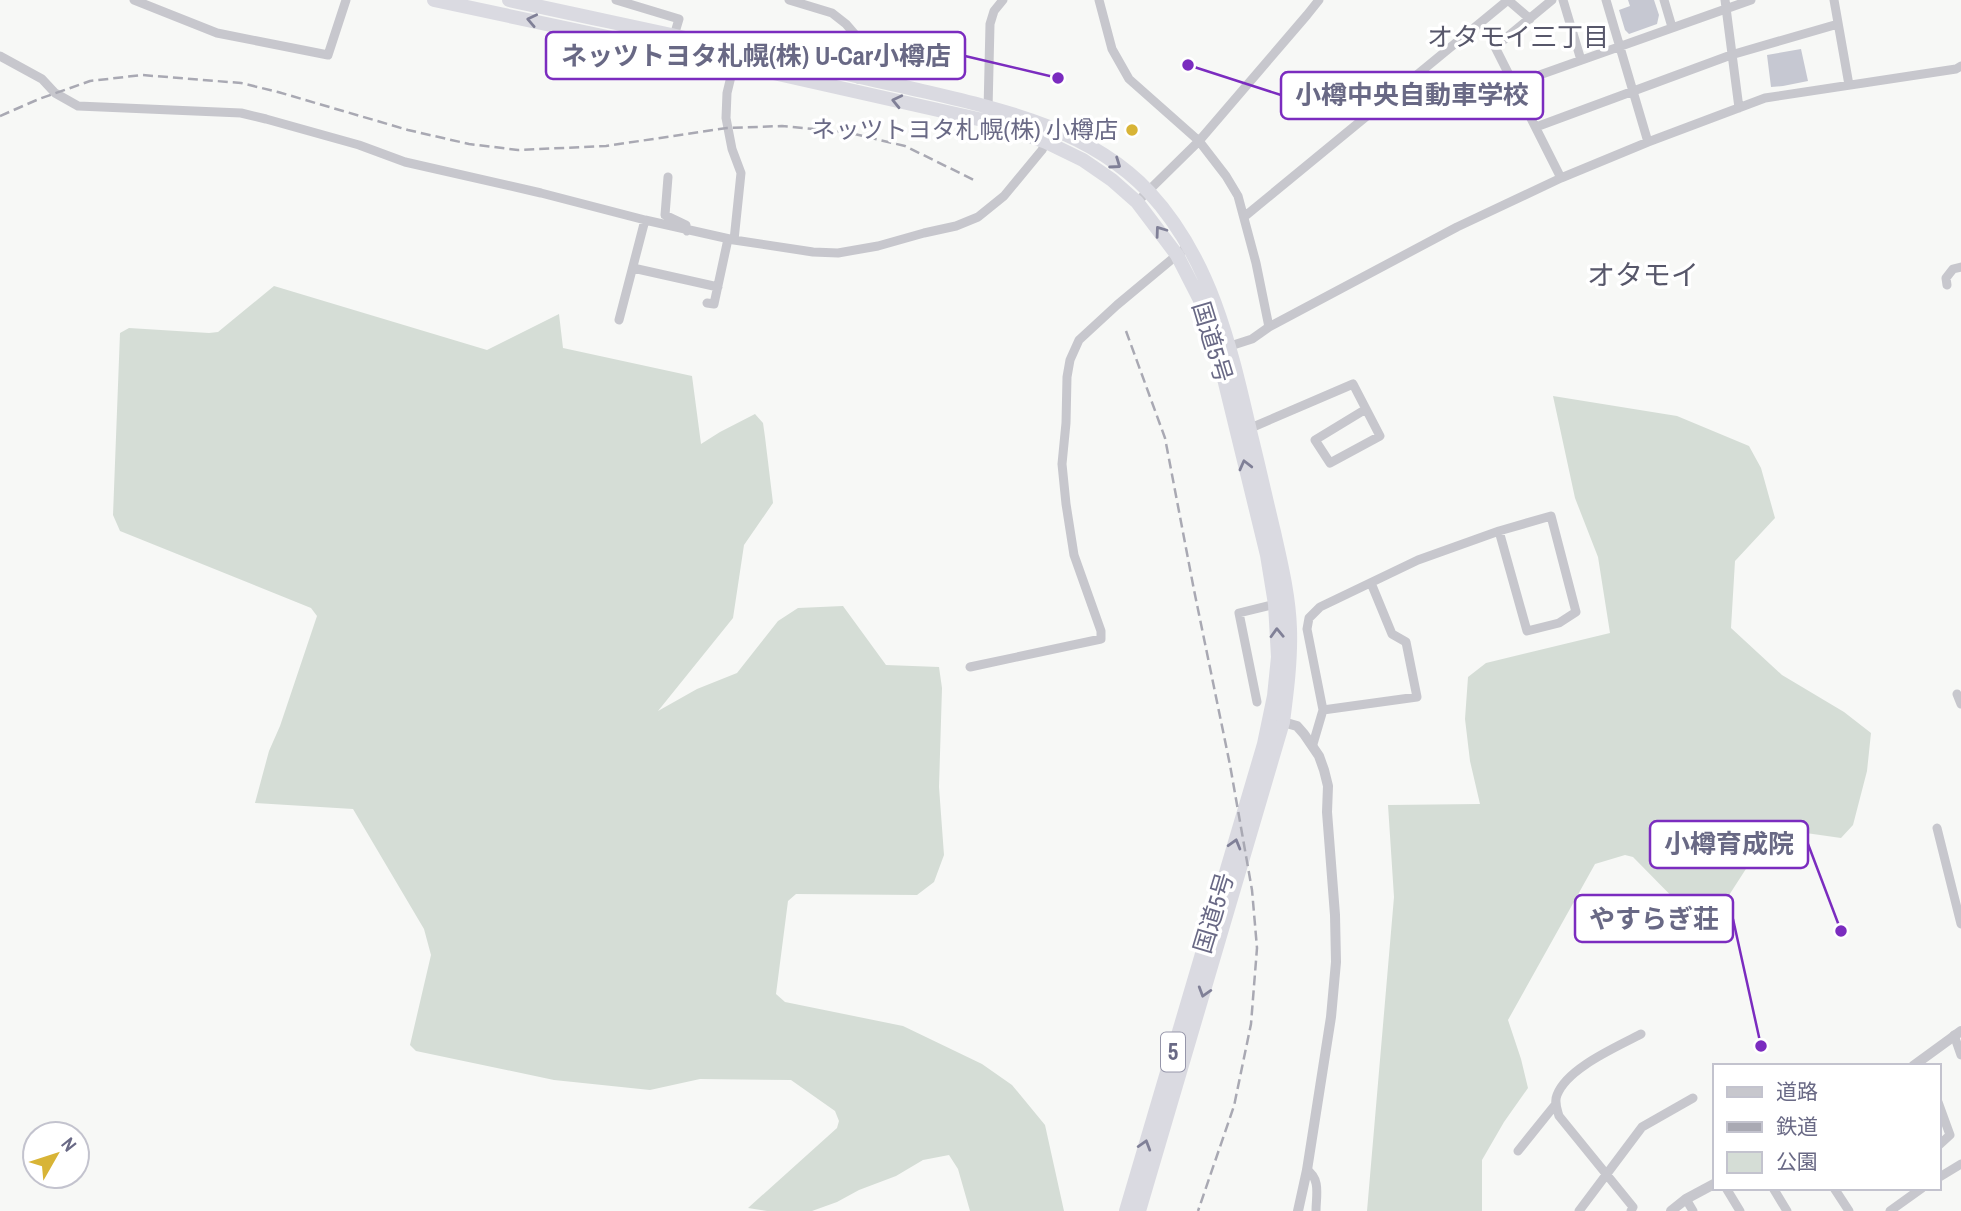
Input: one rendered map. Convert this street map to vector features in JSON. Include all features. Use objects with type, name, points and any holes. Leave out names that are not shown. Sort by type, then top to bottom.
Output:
[{"type":"highway","name":"国道5号","points":[[509,0],[673,44],[734,64],[855,91],[1054,128],[1122,168],[1148,191],[1189,245],[1213,295],[1243,431],[1279,553],[1282,603],[1290,657],[1254,801],[1139,1211]]},
{"type":"highway","name":"国道5号","points":[[441,1],[673,44],[738,49],[859,76],[988,114],[1083,160],[1137,202],[1190,277],[1223,348]]},
{"type":"highway","name":"国道5号","points":[[1126,1211],[1226,898]]},
{"type":"street","points":[[134,0],[217,33],[328,55],[346,0]]},
{"type":"street","points":[[616,0],[680,19],[673,44]]},
{"type":"street","points":[[789,0],[832,13],[858,38],[863,52],[855,91]]},
{"type":"street","points":[[988,114],[990,24],[994,11],[1003,0]]},
{"type":"street","points":[[1099,0],[1112,49],[1129,79],[1199,141],[1238,196],[1269,327]]},
{"type":"street","points":[[1137,202],[1199,141],[1319,0]]},
{"type":"street","points":[[1244,217],[1508,0],[1530,19]]},
{"type":"street","points":[[1552,0],[1495,47],[1561,178]]},
{"type":"street","points":[[1563,0],[1581,60]]},
{"type":"street","points":[[1606,0],[1648,142]]},
{"type":"street","points":[[1664,0],[1672,27]]},
{"type":"street","points":[[1514,84],[1672,27],[1726,4],[1751,0]]},
{"type":"street","points":[[1834,0],[1849,85]]},
{"type":"street","points":[[1726,4],[1739,108]]},
{"type":"street","points":[[1536,127],[1731,55],[1838,24]]},
{"type":"street","points":[[707,303],[714,304],[731,239],[741,173],[732,149],[726,118],[727,93],[738,49]]},
{"type":"street","points":[[0,56],[42,79],[55,93],[78,106],[241,113],[359,145],[405,162],[541,193],[687,231],[813,253],[838,253],[878,246],[956,226],[978,216],[1004,196],[1046,142]]},
{"type":"street","points":[[1223,348],[1252,339],[1269,327],[1457,226],[1648,142],[1765,99],[1959,70]]},
{"type":"street","points":[[668,177],[665,215],[686,225],[687,231]]},
{"type":"street","points":[[620,320],[645,220]]},
{"type":"street","points":[[970,667],[1101,639],[1101,631],[1074,555],[1066,504],[1062,464],[1070,360],[1079,340],[1189,245]]},
{"type":"street","points":[[1947,285],[1945,278],[1953,269],[1961,267]]},
{"type":"street","points":[[633,268],[718,287]]},
{"type":"street","points":[[1243,431],[1353,384],[1366,409],[1380,436],[1330,463],[1315,440],[1366,409]]},
{"type":"street","points":[[1313,744],[1323,710],[1307,629],[1309,618],[1320,607],[1418,560],[1499,531],[1552,516],[1576,612],[1559,623],[1527,631],[1499,531]]},
{"type":"street","points":[[1323,710],[1417,697],[1406,642],[1392,634],[1371,583]]},
{"type":"street","points":[[1257,702],[1239,613],[1282,603]]},
{"type":"street","points":[[1957,694],[1961,705]]},
{"type":"street","points":[[1276,720],[1297,726],[1320,756],[1328,786],[1327,811],[1335,915],[1336,962],[1331,1017],[1298,1211]]},
{"type":"street","points":[[1937,828],[1961,924]]},
{"type":"street","points":[[1957,1033],[1961,1055]]},
{"type":"street","points":[[1924,1062],[1957,1033]]},
{"type":"street","points":[[1631,1211],[1633,1207],[1559,1116],[1555,1105],[1556,1096],[1563,1084],[1574,1074],[1593,1060],[1641,1034]]},
{"type":"street","points":[[1578,1211],[1642,1127],[1693,1098]]},
{"type":"street","points":[[1518,1151],[1555,1105]]},
{"type":"street","points":[[1940,1108],[1950,1135],[1940,1144]]},
{"type":"street","points":[[1940,1177],[1961,1164]]},
{"type":"street","points":[[1307,1170],[1315,1175],[1317,1181],[1316,1211]]},
{"type":"street","points":[[1671,1211],[1686,1199],[1713,1185]]},
{"type":"street","points":[[1727,1190],[1740,1211]]},
{"type":"street","points":[[1774,1190],[1787,1211]]},
{"type":"street","points":[[1835,1190],[1849,1211]]},
{"type":"street","points":[[1890,1211],[1917,1190]]},
{"type":"street","points":[[1686,1199],[1693,1211]]},
{"type":"green space","points":[[274,286],[487,350],[559,314],[563,348],[692,376],[701,444],[755,414],[763,423],[773,503],[744,545],[733,618],[658,711],[697,689],[737,673],[778,621],[798,608],[843,606],[886,665],[939,667],[942,688],[939,787],[944,855],[934,882],[917,895],[796,894],[788,901],[776,994],[785,1002],[903,1026],[982,1064],[1012,1085],[1045,1125],[1064,1211],[970,1211],[958,1169],[949,1155],[923,1160],[896,1176],[812,1211],[767,1211],[748,1208],[837,1128],[839,1121],[835,1111],[791,1080],[700,1079],[650,1090],[554,1080],[416,1051],[410,1045],[431,955],[424,929],[353,809],[255,803],[269,751],[317,616],[311,608],[120,531],[113,515],[120,333],[129,328],[218,332]]},
{"type":"green space","points":[[1553,396],[1677,416],[1749,446],[1761,468],[1775,518],[1735,561],[1731,628],[1782,675],[1844,712],[1871,733],[1867,771],[1853,825],[1841,838],[1771,828],[1762,835],[1753,858],[1713,920],[1691,916],[1633,857],[1625,855],[1595,864],[1508,1020],[1528,1088],[1482,1160],[1482,1211],[1367,1211],[1394,897],[1388,805],[1480,804],[1470,761],[1465,719],[1468,677],[1486,663],[1610,633],[1598,557],[1575,498]]},
{"type":"shaded area","points":[[1628,0],[1654,0],[1659,15],[1657,24],[1629,34],[1625,30],[1619,10],[1630,6]]},
{"type":"shaded area","points":[[1801,49],[1808,81],[1771,87],[1767,55]]},
{"type":"railway","points":[[0,116],[90,81],[142,75],[241,83],[408,130],[469,144],[518,150],[606,146],[727,128],[782,126],[846,132],[905,146],[974,180]]},
{"type":"railway","points":[[1126,331],[1165,438],[1230,765],[1252,890],[1257,948],[1251,1024],[1234,1106],[1198,1211]]},
{"type":"place","name":"小樽中央自動車学校","points":[[1188,65]]},
{"type":"place","name":"ネッツトヨタ札幌(株) U-Car小樽店","points":[[1058,78]]},
{"type":"place","name":"ネッツトヨタ札幌(株) 小樽店","points":[[1132,130]]},
{"type":"place","name":"小樽育成院","points":[[1841,931]]},
{"type":"place","name":"やすらぎ荘","points":[[1761,1046]]},
{"type":"district","name":"オタモイ三丁目","points":[[1518,37]]},
{"type":"district","name":"オタモイ","points":[[1643,275]]}]
